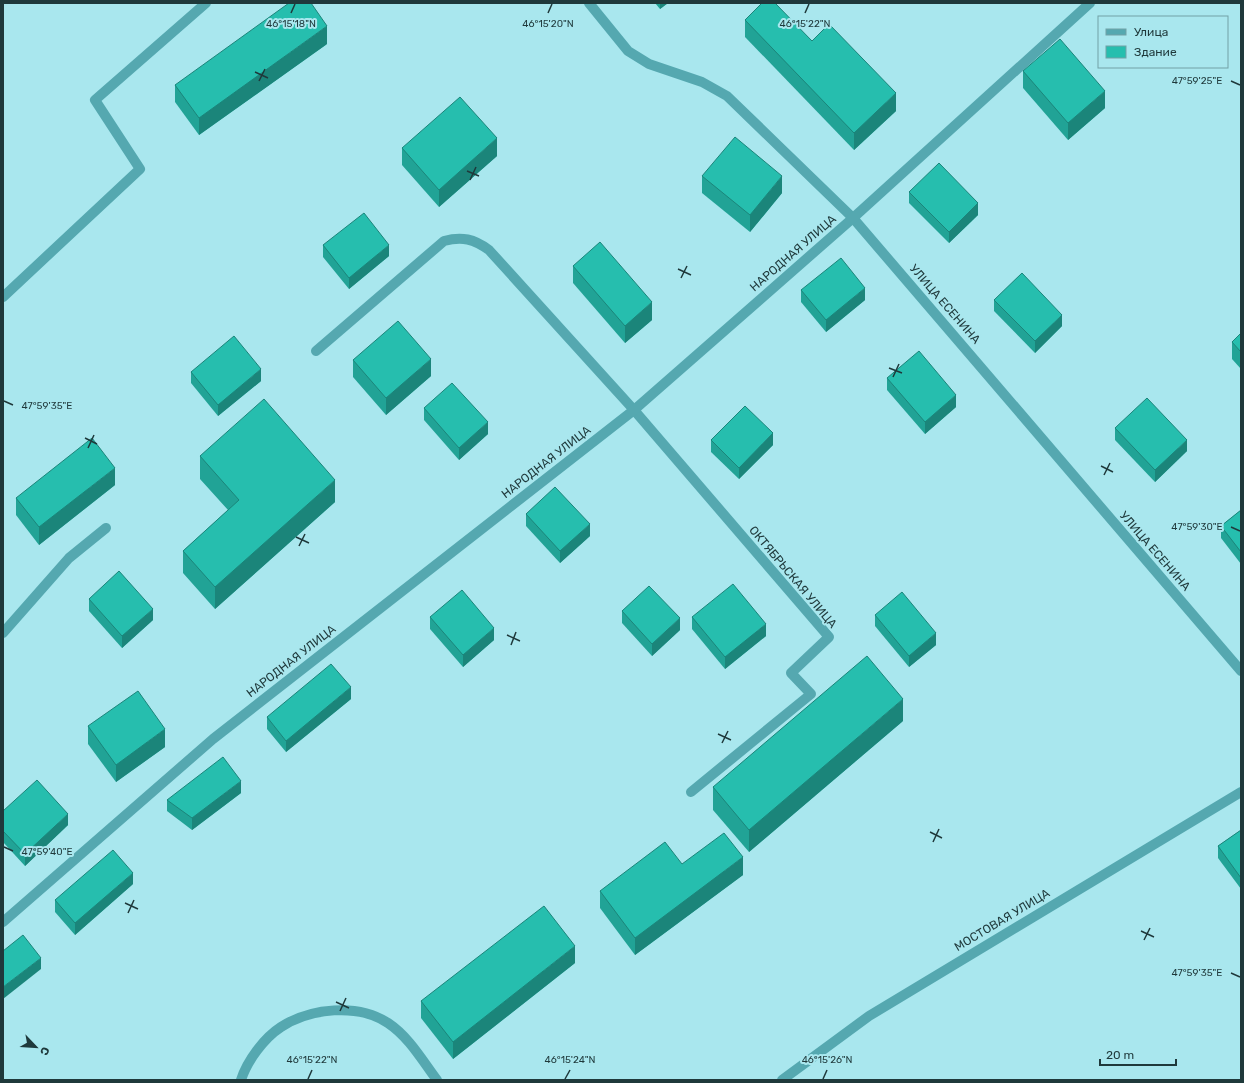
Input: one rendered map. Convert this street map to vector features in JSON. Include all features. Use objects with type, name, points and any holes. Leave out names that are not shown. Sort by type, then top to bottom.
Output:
[{"type":"street","points":[[3,297],[140,168],[95,100],[206,3]]},
{"type":"street","name":"УЛИЦА ЕСЕНИНА","points":[[589,3],[628,51],[649,64],[702,82],[726,96],[853,218],[1241,671]]},
{"type":"street","name":"НАРОДНАЯ УЛИЦА","points":[[3,922],[213,739],[634,410],[853,218],[1090,3]]},
{"type":"street","points":[[316,351],[444,241],[456,238],[468,239],[479,242],[489,250],[634,410]]},
{"type":"street","name":"ОКТЯБРЬСКАЯ УЛИЦА","points":[[634,410],[829,637],[791,673],[811,694],[691,792]]},
{"type":"street","points":[[3,633],[69,558],[106,528]]},
{"type":"street","name":"МОСТОВАЯ УЛИЦА","points":[[782,1080],[869,1016],[1241,792]]},
{"type":"street","points":[[241,1080],[252,1058],[266,1040],[280,1027],[299,1018],[316,1013],[344,1010],[368,1013],[387,1022],[403,1035],[437,1080]]},
{"type":"building","points":[[289,3],[311,3],[327,26],[199,118],[175,85]]},
{"type":"building","points":[[762,3],[775,3],[812,41],[829,24],[896,93],[854,133],[745,20]]},
{"type":"building","points":[[1060,39],[1105,91],[1068,123],[1023,71]]},
{"type":"building","points":[[460,97],[497,138],[439,190],[402,148]]},
{"type":"building","points":[[735,137],[782,176],[750,215],[702,176]]},
{"type":"building","points":[[939,163],[978,203],[949,232],[909,192]]},
{"type":"building","points":[[364,213],[389,245],[349,278],[323,245]]},
{"type":"building","points":[[600,242],[652,302],[625,326],[573,266]]},
{"type":"building","points":[[841,258],[865,288],[826,320],[801,290]]},
{"type":"building","points":[[1022,273],[1062,315],[1035,341],[994,300]]},
{"type":"building","points":[[398,321],[431,359],[386,398],[353,360]]},
{"type":"building","points":[[1241,333],[1241,352],[1232,342]]},
{"type":"building","points":[[234,336],[261,369],[218,405],[191,372]]},
{"type":"building","points":[[919,351],[956,395],[925,422],[887,378]]},
{"type":"building","points":[[452,383],[488,422],[459,448],[424,408]]},
{"type":"building","points":[[1147,398],[1187,440],[1155,470],[1115,428]]},
{"type":"building","points":[[264,399],[335,480],[215,587],[183,551],[239,500],[200,456]]},
{"type":"building","points":[[745,406],[773,433],[739,468],[711,440]]},
{"type":"building","points":[[92,438],[115,468],[39,527],[16,498]]},
{"type":"building","points":[[555,487],[590,524],[560,551],[526,514]]},
{"type":"building","points":[[1241,510],[1241,552],[1221,526]]},
{"type":"building","points":[[119,571],[153,609],[122,636],[89,599]]},
{"type":"building","points":[[733,584],[766,624],[725,657],[692,617]]},
{"type":"building","points":[[649,586],[680,618],[652,644],[622,611]]},
{"type":"building","points":[[462,590],[494,628],[463,655],[430,617]]},
{"type":"building","points":[[902,592],[936,633],[909,656],[875,615]]},
{"type":"building","points":[[867,656],[903,699],[749,830],[713,787]]},
{"type":"building","points":[[331,664],[351,687],[286,741],[267,717]]},
{"type":"building","points":[[138,691],[165,729],[116,765],[88,726]]},
{"type":"building","points":[[223,757],[241,781],[192,818],[167,800]]},
{"type":"building","points":[[37,780],[68,814],[25,854],[3,831],[3,811]]},
{"type":"building","points":[[1241,830],[1241,878],[1218,846]]},
{"type":"building","points":[[724,833],[743,857],[635,938],[600,891],[665,842],[682,864]]},
{"type":"building","points":[[113,850],[133,873],[75,923],[55,900]]},
{"type":"building","points":[[544,906],[575,946],[453,1042],[421,1001]]},
{"type":"building","points":[[23,935],[41,958],[3,987],[3,951]]}]
